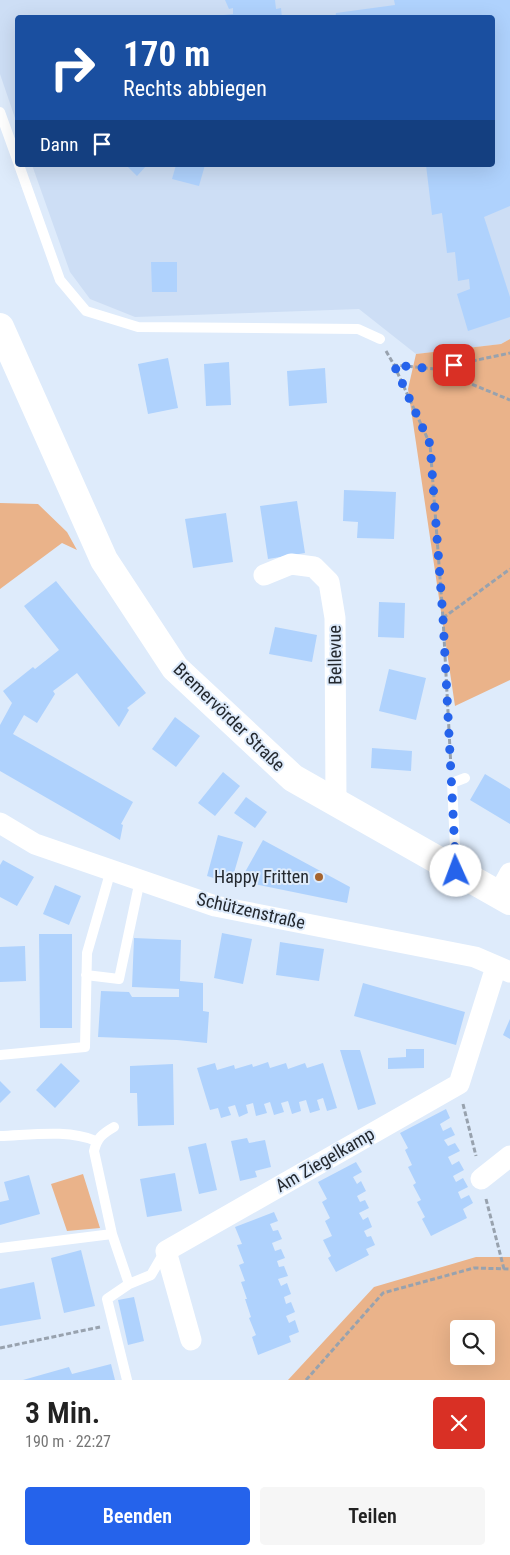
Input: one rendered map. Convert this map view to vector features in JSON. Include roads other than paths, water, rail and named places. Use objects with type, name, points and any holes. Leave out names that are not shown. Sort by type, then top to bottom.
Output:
[{"type":"main road","name":"Bremervörder Straße","points":[[0,327],[104,560],[175,668],[293,778],[456,871],[506,890]]},
{"type":"street","name":"Bellevue","points":[[264,576],[291,564],[314,567],[329,582],[335,618],[336,802]]},
{"type":"street","name":"Schützenstraße","points":[[0,823],[35,844],[215,906],[475,957],[503,970]]},
{"type":"street","name":"Am Ziegelkamp","points":[[166,1251],[459,1084],[503,970]]},
{"type":"street","points":[[481,1178],[510,1156]]},
{"type":"street","points":[[166,1251],[191,1340]]},
{"type":"lane","points":[[0,112],[15,154]]},
{"type":"lane","points":[[19,167],[60,280],[86,311],[138,327],[358,329],[380,339]]},
{"type":"lane","points":[[456,871],[452,783],[465,778]]},
{"type":"lane","points":[[0,1055],[84,1047],[87,953],[111,870]]},
{"type":"lane","points":[[86,975],[120,978],[140,880]]},
{"type":"lane","points":[[114,1128],[102,1134],[96,1141],[94,1151],[112,1234],[129,1284]]},
{"type":"lane","points":[[0,1136],[66,1134],[84,1135],[96,1141]]},
{"type":"lane","points":[[0,1248],[112,1234]]},
{"type":"lane","points":[[127,1380],[107,1299],[129,1284],[151,1276],[166,1251]]},
{"type":"place","name":"Happy Fritten","points":[[319,877]]}]
